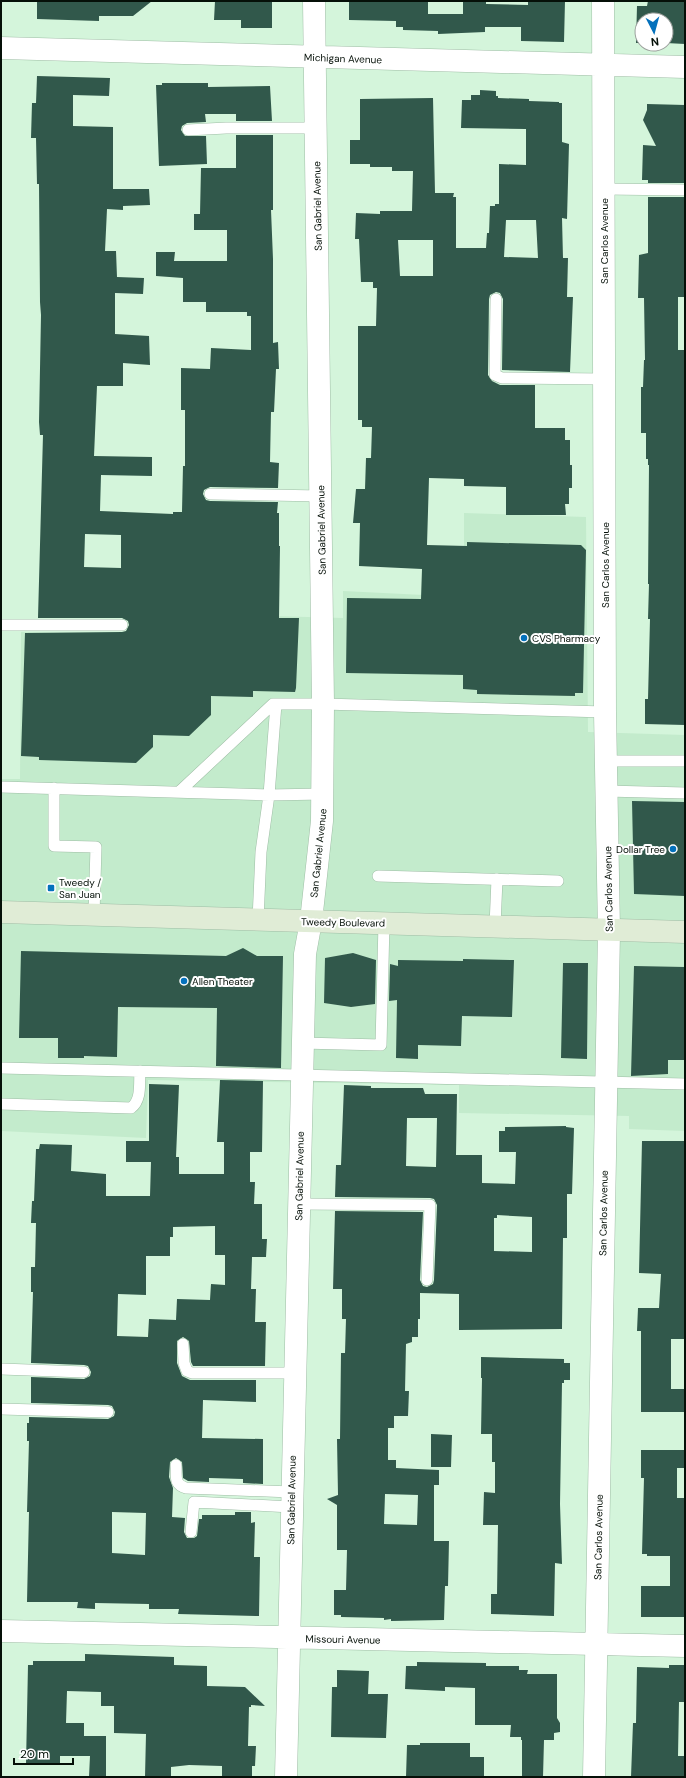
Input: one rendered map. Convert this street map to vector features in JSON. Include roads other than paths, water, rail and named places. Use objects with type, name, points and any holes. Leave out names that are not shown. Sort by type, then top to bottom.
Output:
[{"type":"main road","name":"Tweedy Boulevard","points":[[1,912],[311,922],[495,926],[609,931],[685,932]]},
{"type":"street","name":"San Gabriel Avenue","points":[[286,1777],[291,1499],[305,954],[311,922],[322,821],[323,794],[324,704],[314,1]]},
{"type":"street","name":"San Carlos Avenue","points":[[594,1777],[605,1082],[609,931],[605,712],[603,1]]},
{"type":"street","name":"Michigan Avenue","points":[[1,48],[685,67]]},
{"type":"street","name":"Missouri Avenue","points":[[1,1631],[685,1646]]},
{"type":"lane","points":[[188,130],[226,128],[316,128]]},
{"type":"lane","points":[[604,189],[685,190]]},
{"type":"lane","points":[[496,299],[495,375],[502,378],[604,379]]},
{"type":"lane","points":[[210,494],[321,496]]},
{"type":"lane","points":[[1,625],[122,625]]},
{"type":"lane","points":[[179,792],[273,704],[324,704],[605,712]]},
{"type":"lane","points":[[258,920],[261,852],[269,794],[276,704]]},
{"type":"lane","points":[[606,761],[685,761]]},
{"type":"lane","points":[[1,787],[323,794]]},
{"type":"lane","points":[[54,788],[54,846],[96,847],[94,915]]},
{"type":"lane","points":[[606,791],[685,792]]},
{"type":"lane","points":[[378,876],[558,881]]},
{"type":"lane","points":[[495,926],[496,879]]},
{"type":"lane","points":[[302,1043],[381,1045],[384,923]]},
{"type":"lane","points":[[1,1068],[685,1084]]},
{"type":"lane","points":[[1,1104],[131,1108],[135,1106],[139,1097],[140,1071]]},
{"type":"lane","points":[[298,1204],[430,1205],[427,1280]]},
{"type":"lane","points":[[183,1344],[184,1363],[187,1371],[192,1373],[294,1373]]},
{"type":"lane","points":[[1,1369],[84,1372]]},
{"type":"lane","points":[[1,1409],[108,1412]]},
{"type":"lane","points":[[176,1465],[177,1483],[186,1488],[291,1499]]},
{"type":"lane","points":[[191,1532],[194,1502],[291,1499]]},
{"type":"place","name":"CVS Pharmacy","points":[[524,638]]},
{"type":"place","name":"Dollar Tree","points":[[673,849]]},
{"type":"place","name":"Tweedy / San Juan","points":[[51,888]]},
{"type":"place","name":"Allen Theater","points":[[184,981]]}]
